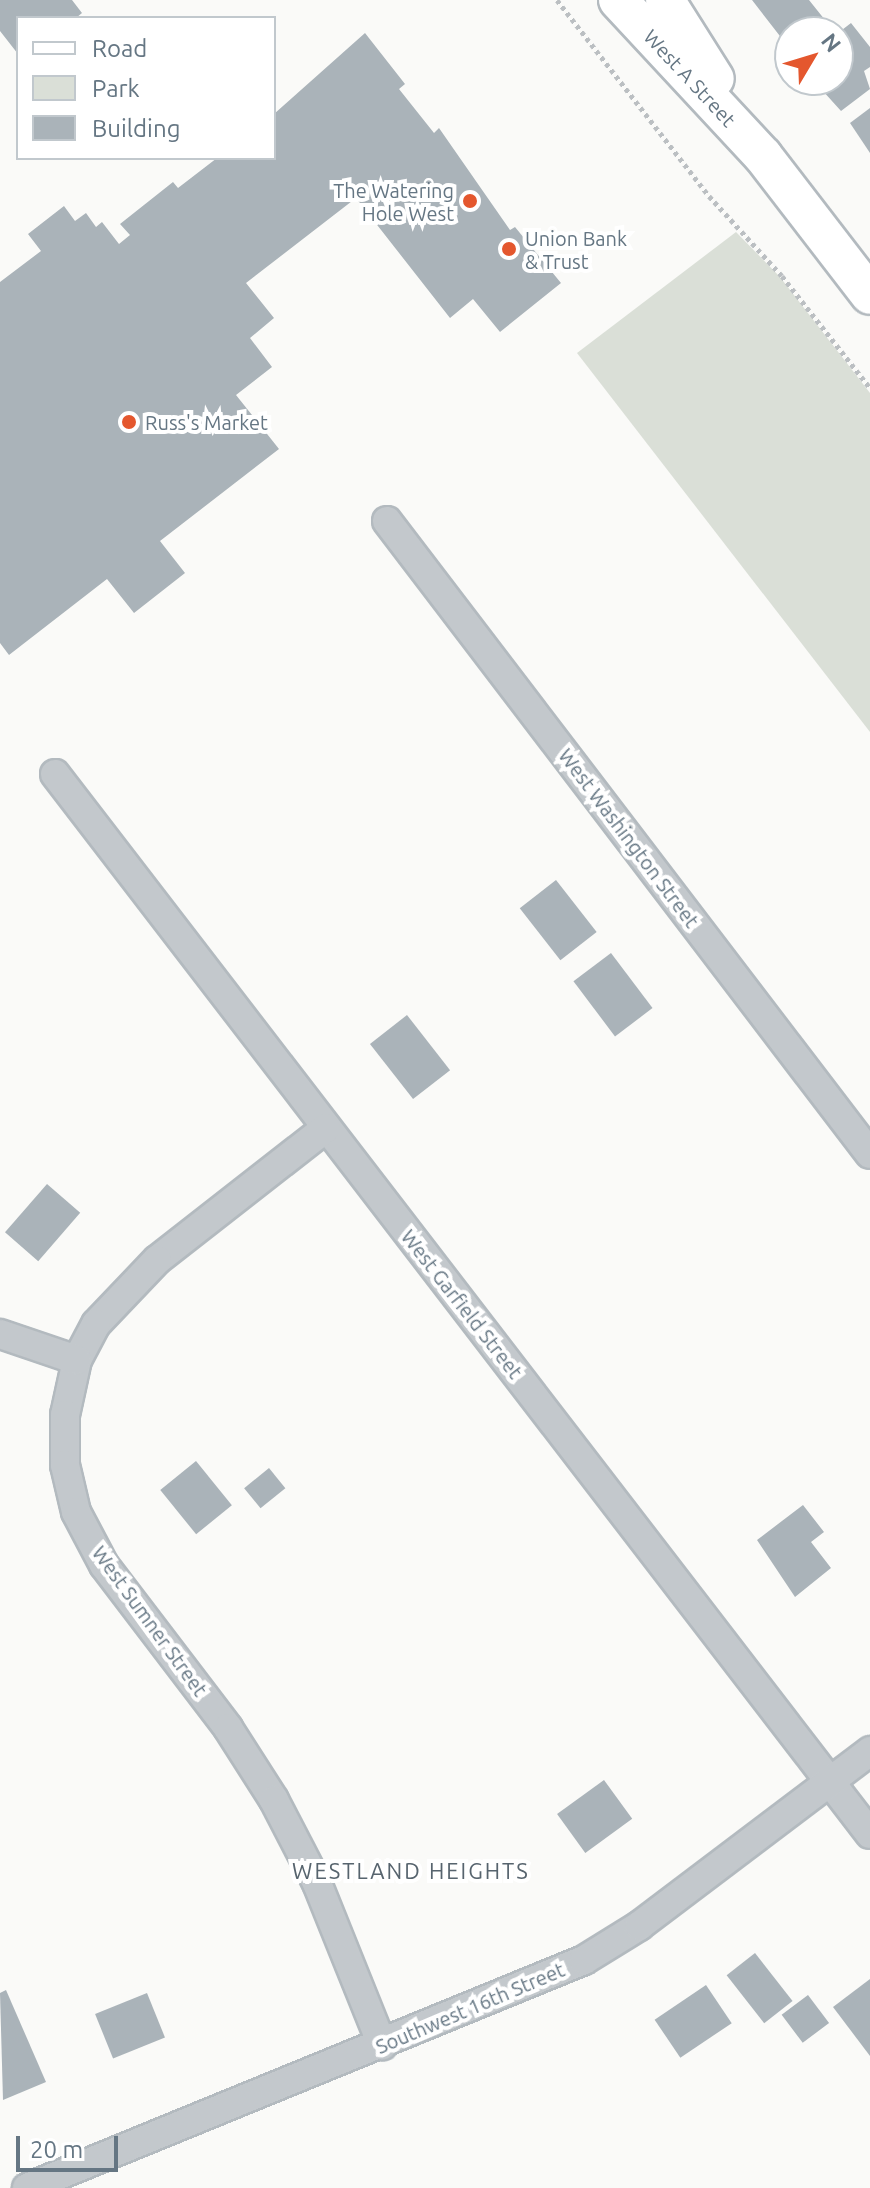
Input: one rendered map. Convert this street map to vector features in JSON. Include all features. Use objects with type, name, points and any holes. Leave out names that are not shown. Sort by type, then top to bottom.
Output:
[{"type":"main road","name":"West A Street","points":[[618,0],[763,156],[870,295]]},
{"type":"main road","points":[[644,0],[763,156]]},
{"type":"main road","name":"West A Street","points":[[665,0],[763,156]]},
{"type":"street","name":"West Washington Street","points":[[387,521],[870,1154]]},
{"type":"street","name":"West Garfield Street","points":[[55,774],[870,1834]]},
{"type":"street","name":"West Sumner Street","points":[[326,1128],[124,1290],[96,1324],[77,1360],[65,1415],[65,1465],[76,1512],[104,1565],[228,1728],[274,1800],[317,1883],[382,2045]]},
{"type":"street","points":[[0,1334],[77,1360]]},
{"type":"street","name":"Southwest 16th Street","points":[[27,2188],[584,1960],[639,1926],[870,1751]]},
{"type":"path","points":[[557,0],[709,196],[782,276],[870,388]]},
{"type":"green space","points":[[736,232],[780,277],[870,393],[870,732],[577,353]]},
{"type":"building","points":[[0,0],[72,0],[82,13],[78,16],[16,16],[16,51],[0,31]]},
{"type":"building","points":[[752,0],[809,0],[822,16],[774,16],[774,28]]},
{"type":"building","points":[[854,27],[870,47],[870,67],[864,71],[870,89],[841,111],[827,96],[854,96]]},
{"type":"building","points":[[365,33],[405,84],[399,89],[434,133],[439,128],[510,230],[515,227],[561,283],[500,332],[473,299],[450,318],[356,198],[246,283],[274,318],[250,338],[272,367],[236,395],[279,449],[160,541],[185,573],[134,613],[107,579],[9,655],[0,643],[0,282],[41,251],[28,234],[64,206],[75,221],[86,213],[96,227],[102,222],[119,244],[130,235],[120,224],[173,182],[178,188],[214,160],[276,160],[276,112]]},
{"type":"building","points":[[870,108],[870,153],[850,123]]},
{"type":"building","points":[[556,880],[597,932],[560,960],[520,908]]},
{"type":"building","points":[[611,953],[653,1008],[615,1036],[573,981]]},
{"type":"building","points":[[407,1015],[450,1070],[413,1099],[370,1044]]},
{"type":"building","points":[[47,1184],[80,1213],[38,1261],[5,1232]]},
{"type":"building","points":[[196,1461],[232,1505],[196,1534],[160,1490]]},
{"type":"building","points":[[269,1468],[285,1488],[260,1508],[244,1488]]},
{"type":"building","points":[[803,1505],[824,1532],[811,1542],[831,1568],[795,1597],[757,1540]]},
{"type":"building","points":[[604,1780],[632,1819],[585,1853],[557,1814]]},
{"type":"building","points":[[755,1953],[793,2001],[764,2023],[727,1975]]},
{"type":"building","points":[[870,1979],[870,2056],[833,2007]]},
{"type":"building","points":[[706,1985],[732,2023],[680,2058],[655,2020]]},
{"type":"building","points":[[6,1990],[46,2082],[3,2100],[0,1993]]},
{"type":"building","points":[[147,1993],[165,2038],[113,2058],[95,2014]]},
{"type":"building","points":[[808,1995],[829,2023],[803,2043],[782,2015]]},
{"type":"place","name":"The Watering Hole West","points":[[470,201]]},
{"type":"place","name":"Union Bank & Trust","points":[[509,249]]},
{"type":"place","name":"Russ's Market","points":[[129,422]]},
{"type":"district","name":"WESTLAND HEIGHTS","points":[[411,1871]]}]
